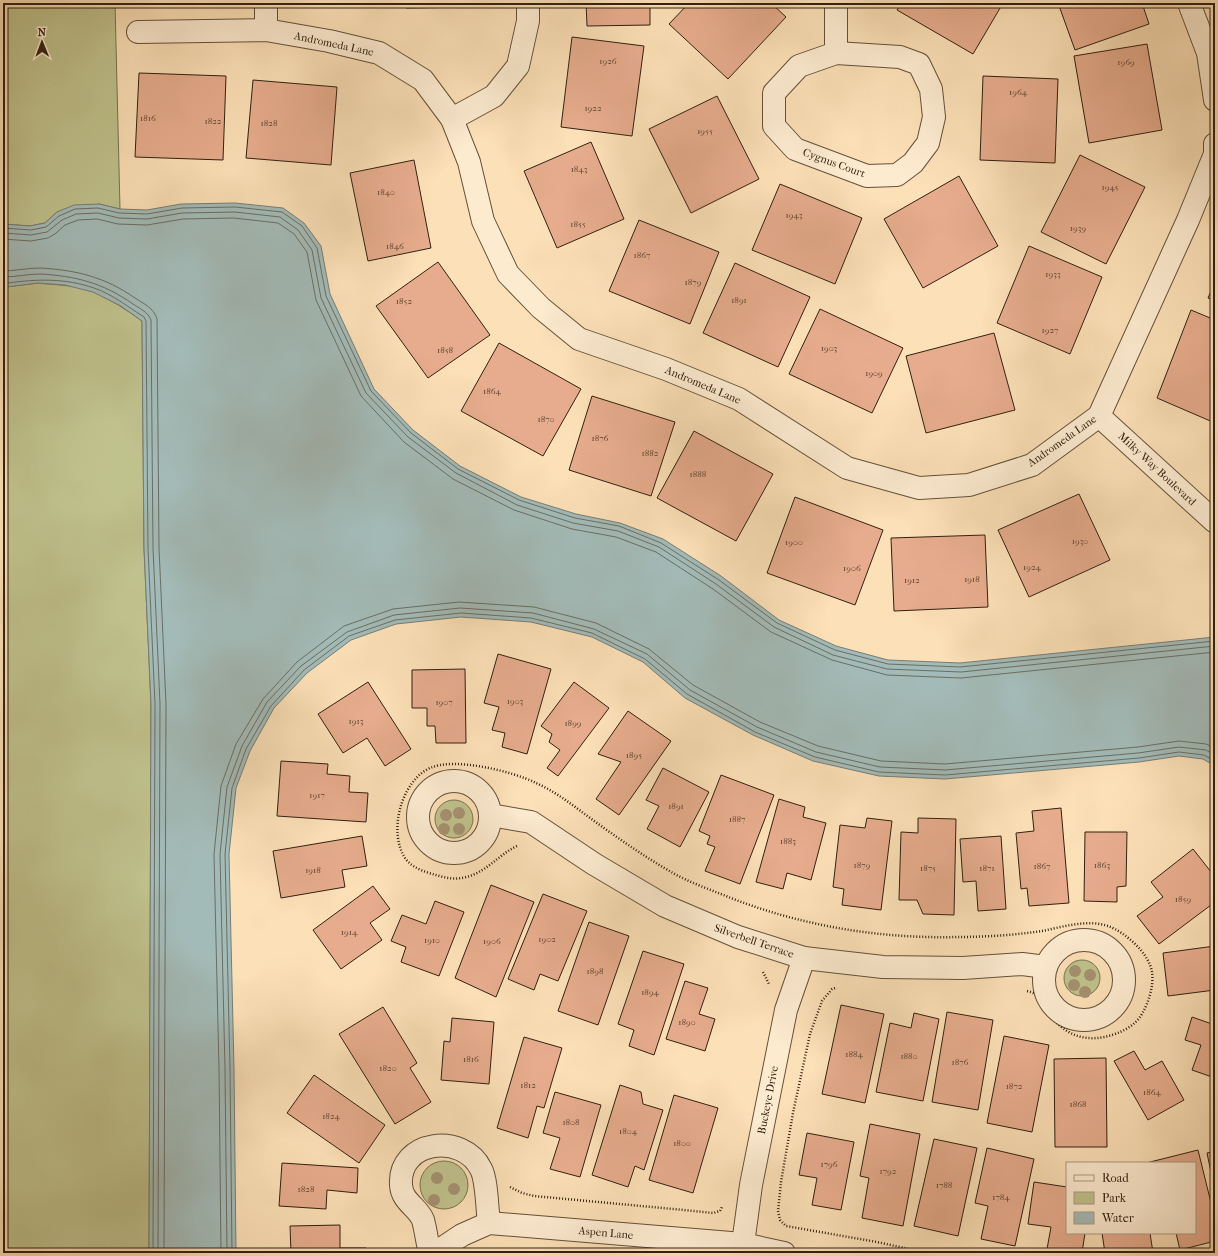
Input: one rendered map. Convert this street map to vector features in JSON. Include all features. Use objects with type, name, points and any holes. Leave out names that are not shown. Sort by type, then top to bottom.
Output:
[{"type":"street","points":[[266,3],[266,30]]},
{"type":"street","points":[[452,119],[494,96],[518,66],[528,21],[528,3]]},
{"type":"street","points":[[836,3],[836,53]]},
{"type":"street","points":[[1189,3],[1208,53],[1215,100]]},
{"type":"street","name":"Andromeda Lane","points":[[138,32],[266,30],[329,41],[379,53],[423,80],[452,119],[469,162],[483,221],[508,274],[541,308],[579,338],[666,369],[739,399],[847,468],[919,488],[969,486],[1032,465],[1099,416],[1188,220],[1215,154],[1215,144]]},
{"type":"street","name":"Cygnus Court","points":[[836,53],[900,57],[919,64],[931,90],[934,116],[928,143],[913,163],[897,175],[867,176],[795,149],[774,126],[774,93],[799,66],[836,53]]},
{"type":"street","name":"Milky Way Boulevard","points":[[1099,416],[1215,522]]},
{"type":"street","name":"Silverbell Terrace","points":[[490,814],[531,822],[594,864],[665,906],[738,937],[804,958],[883,967],[963,968],[1022,964],[1046,967]]},
{"type":"street","name":"Buckeye Drive","points":[[743,1244],[751,1185],[786,1010],[804,958]]},
{"type":"street","points":[[430,1253],[422,1219],[403,1196],[401,1185],[402,1172],[405,1164],[421,1150],[433,1146],[444,1145],[456,1148],[476,1161],[482,1170],[489,1223]]},
{"type":"street","name":"Aspen Lane","points":[[435,1253],[462,1235],[489,1223],[743,1244],[784,1253]]},
{"type":"path","points":[[430,768],[420,775],[410,786],[401,801],[398,829],[400,846],[406,859],[418,869],[452,879],[468,877],[489,867],[503,854],[521,844]]},
{"type":"path","points":[[762,970],[770,987]]},
{"type":"path","points":[[509,1186],[522,1193],[534,1196],[713,1213],[720,1211],[722,1206]]},
{"type":"path","points":[[804,1229],[877,1242],[927,1253]]},
{"type":"green space","points":[[3,3],[115,3],[120,209],[99,204],[57,212],[45,223],[30,226],[3,224]]},
{"type":"green space","points":[[38,283],[74,287],[94,292],[119,305],[142,321],[144,548],[151,704],[149,1253],[3,1253],[3,284],[6,287]]},
{"type":"green space","points":[[450,800],[458,800],[468,805],[472,812],[472,826],[468,833],[458,838],[450,838],[440,833],[438,830],[435,823],[435,815],[440,805],[443,803]]},
{"type":"green space","points":[[1086,960],[1095,965],[1099,971],[1099,985],[1095,991],[1086,996],[1078,996],[1069,991],[1065,985],[1064,974],[1069,965],[1075,961]]},
{"type":"green space","points":[[444,1161],[453,1163],[461,1168],[466,1176],[468,1185],[466,1194],[461,1202],[453,1207],[444,1209],[435,1207],[427,1202],[422,1194],[420,1185],[422,1176],[427,1168],[435,1163]]},
{"type":"water","points":[[235,203],[283,208],[304,223],[321,246],[330,294],[374,389],[413,430],[460,466],[521,497],[576,514],[620,523],[663,539],[721,576],[779,620],[836,646],[888,660],[960,663],[1215,637],[1215,766],[1203,759],[1179,756],[1139,762],[945,779],[879,776],[813,761],[753,735],[685,698],[643,662],[592,637],[531,622],[461,617],[396,624],[351,640],[307,673],[274,708],[250,751],[236,788],[229,854],[234,1069],[236,1253],[149,1253],[151,704],[144,548],[142,321],[121,306],[93,292],[65,285],[38,283],[6,287],[3,284],[3,224],[30,226],[45,223],[57,212],[74,205],[99,204],[120,209],[147,210],[181,204]]},
{"type":"building","points":[[406,3],[478,3],[478,7],[406,8]]},
{"type":"building","points":[[586,3],[650,3],[650,25],[587,26]]},
{"type":"building","points":[[689,3],[771,3],[786,17],[728,79],[669,24]]},
{"type":"building","points":[[901,3],[1003,3],[973,54],[897,10]]},
{"type":"building","points":[[1058,3],[1142,3],[1149,24],[1075,50]]},
{"type":"building","points":[[572,37],[644,46],[632,136],[561,127]]},
{"type":"building","points":[[1147,44],[1162,130],[1089,143],[1074,56]]},
{"type":"building","points":[[139,73],[226,76],[223,160],[135,157]]},
{"type":"building","points":[[983,76],[1058,79],[1055,163],[980,160]]},
{"type":"building","points":[[253,80],[337,87],[331,165],[246,158]]},
{"type":"building","points":[[717,96],[759,179],[691,213],[649,129]]},
{"type":"building","points":[[591,142],[624,219],[557,248],[524,171]]},
{"type":"building","points":[[1080,155],[1145,187],[1106,264],[1041,232]]},
{"type":"building","points":[[414,160],[431,248],[368,261],[350,173]]},
{"type":"building","points":[[959,176],[998,246],[923,288],[884,219]]},
{"type":"building","points":[[780,184],[862,218],[835,284],[752,250]]},
{"type":"building","points":[[639,220],[719,252],[690,324],[609,291]]},
{"type":"building","points":[[1029,246],[1102,277],[1070,354],[997,323]]},
{"type":"building","points":[[438,262],[490,335],[428,378],[376,306]]},
{"type":"building","points":[[735,263],[810,297],[778,367],[703,333]]},
{"type":"building","points":[[1215,282],[1215,301],[1208,298]]},
{"type":"building","points":[[820,309],[903,348],[872,413],[789,374]]},
{"type":"building","points":[[1191,310],[1215,320],[1215,423],[1157,398]]},
{"type":"building","points":[[994,333],[1015,410],[926,433],[906,356]]},
{"type":"building","points":[[499,343],[581,389],[543,456],[461,411]]},
{"type":"building","points":[[592,396],[675,422],[651,496],[569,470]]},
{"type":"building","points":[[694,431],[773,474],[736,541],[657,498]]},
{"type":"building","points":[[1079,494],[1110,560],[1029,597],[998,530]]},
{"type":"building","points":[[795,497],[883,530],[855,605],[767,573]]},
{"type":"building","points":[[985,535],[988,607],[894,611],[891,538]]},
{"type":"building","points":[[498,654],[551,669],[527,754],[502,747],[505,733],[492,730],[499,707],[484,703]]},
{"type":"building","points":[[465,669],[466,743],[436,743],[435,726],[427,726],[427,708],[412,708],[412,670]]},
{"type":"building","points":[[368,682],[411,749],[385,766],[367,738],[343,753],[318,714]]},
{"type":"building","points":[[574,682],[609,708],[558,776],[547,768],[560,750],[549,742],[552,734],[541,726]]},
{"type":"building","points":[[628,711],[671,741],[619,815],[596,799],[621,762],[598,754]]},
{"type":"building","points":[[281,761],[328,764],[327,774],[350,776],[349,792],[368,793],[366,822],[277,816]]},
{"type":"building","points":[[663,768],[709,792],[680,847],[647,829],[659,806],[646,800]]},
{"type":"building","points":[[721,775],[774,795],[740,884],[705,871],[715,847],[707,844],[710,836],[699,831]]},
{"type":"building","points":[[779,799],[805,807],[803,817],[826,823],[811,880],[787,873],[783,889],[756,882]]},
{"type":"building","points":[[1061,808],[1069,903],[1029,906],[1027,888],[1021,889],[1016,833],[1034,831],[1032,811]]},
{"type":"building","points":[[867,818],[892,821],[881,910],[842,905],[844,889],[833,887],[840,825],[865,828]]},
{"type":"building","points":[[918,818],[956,819],[954,915],[923,914],[917,900],[899,900],[901,832],[918,833]]},
{"type":"building","points":[[1085,832],[1127,832],[1126,886],[1117,887],[1117,902],[1084,901]]},
{"type":"building","points":[[362,836],[367,866],[342,870],[345,887],[281,898],[273,851]]},
{"type":"building","points":[[1001,836],[1006,909],[978,911],[976,881],[963,882],[960,839]]},
{"type":"building","points":[[1193,849],[1215,877],[1215,902],[1159,944],[1137,916],[1163,897],[1151,882]]},
{"type":"building","points":[[491,885],[534,902],[496,997],[455,978]]},
{"type":"building","points":[[373,886],[390,909],[370,923],[382,940],[341,969],[313,930]]},
{"type":"building","points":[[543,894],[587,911],[558,981],[540,974],[534,990],[508,979]]},
{"type":"building","points":[[435,901],[464,912],[439,976],[401,962],[406,947],[391,941],[402,915],[426,924]]},
{"type":"building","points":[[589,922],[629,936],[598,1025],[558,1011]]},
{"type":"building","points":[[1215,946],[1215,990],[1168,996],[1163,953]]},
{"type":"building","points":[[643,951],[684,964],[654,1055],[629,1046],[634,1030],[618,1024]]},
{"type":"building","points":[[685,981],[708,988],[699,1014],[715,1019],[705,1051],[666,1039]]},
{"type":"building","points":[[841,1005],[884,1014],[865,1103],[822,1094]]},
{"type":"building","points":[[383,1007],[417,1063],[410,1068],[431,1102],[395,1124],[339,1034]]},
{"type":"building","points":[[947,1012],[993,1020],[978,1110],[932,1102]]},
{"type":"building","points":[[914,1013],[939,1019],[923,1101],[876,1092],[890,1023],[911,1028]]},
{"type":"building","points":[[1192,1017],[1215,1025],[1215,1078],[1192,1070],[1201,1045],[1185,1040]]},
{"type":"building","points":[[452,1018],[494,1022],[489,1084],[441,1080],[444,1041],[450,1042]]},
{"type":"building","points":[[1004,1036],[1049,1045],[1032,1132],[987,1123]]},
{"type":"building","points":[[524,1037],[562,1048],[544,1108],[537,1106],[528,1138],[497,1128]]},
{"type":"building","points":[[1134,1051],[1145,1070],[1162,1061],[1184,1100],[1148,1120],[1114,1061]]},
{"type":"building","points":[[1106,1058],[1107,1147],[1055,1147],[1054,1059]]},
{"type":"building","points":[[314,1075],[385,1125],[359,1163],[287,1113]]},
{"type":"building","points":[[620,1085],[641,1092],[643,1104],[663,1110],[644,1170],[635,1166],[628,1187],[592,1175]]},
{"type":"building","points":[[555,1092],[601,1105],[580,1177],[550,1169],[560,1138],[543,1133]]},
{"type":"building","points":[[674,1095],[718,1108],[693,1193],[649,1180]]},
{"type":"building","points":[[870,1124],[920,1134],[903,1226],[862,1218],[869,1178],[860,1176]]},
{"type":"building","points":[[807,1133],[854,1142],[841,1210],[812,1205],[817,1178],[799,1175]]},
{"type":"building","points":[[934,1139],[977,1148],[958,1236],[914,1226]]},
{"type":"building","points":[[987,1148],[1034,1159],[1015,1246],[981,1239],[988,1206],[975,1203]]},
{"type":"building","points":[[1198,1150],[1215,1219],[1215,1241],[1180,1250],[1176,1234],[1196,1234],[1196,1162],[1150,1162]]},
{"type":"building","points":[[1215,1151],[1215,1192],[1207,1153]]},
{"type":"building","points":[[282,1163],[358,1168],[357,1193],[327,1190],[326,1209],[279,1206]]},
{"type":"building","points":[[1034,1182],[1066,1187],[1066,1234],[1085,1234],[1082,1253],[1047,1249],[1051,1227],[1028,1224]]},
{"type":"building","points":[[340,1225],[340,1248],[366,1248],[366,1253],[291,1253],[290,1226]]},
{"type":"building","points":[[1102,1234],[1150,1234],[1153,1253],[1105,1253]]}]
